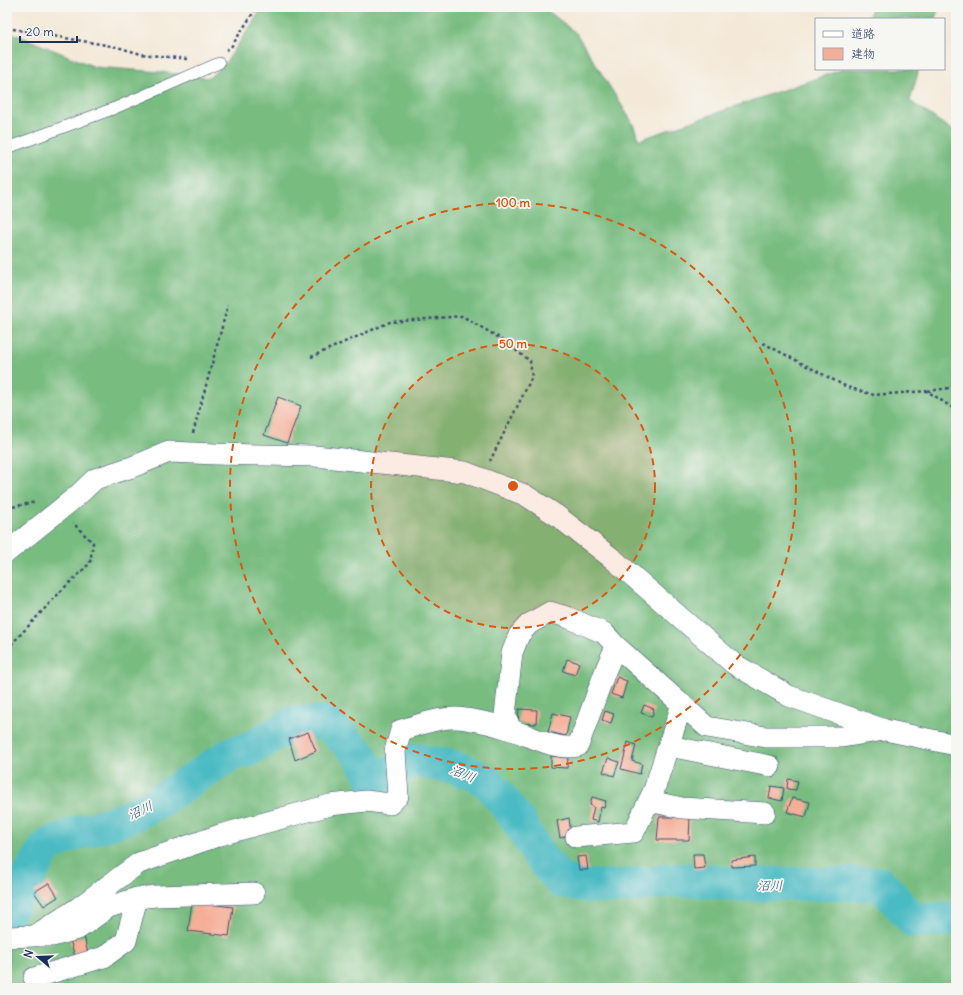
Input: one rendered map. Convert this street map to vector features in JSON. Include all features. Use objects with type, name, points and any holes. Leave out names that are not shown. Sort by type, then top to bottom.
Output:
[{"type":"street","points":[[7,552],[77,496],[95,479],[132,467],[169,452],[315,456],[465,472],[525,495],[556,515],[613,559],[734,664],[789,696],[886,730],[956,745]]},
{"type":"street","points":[[511,730],[505,715],[512,653],[519,635],[529,624],[550,612],[567,617],[604,633],[616,646],[707,726],[766,737],[842,737],[886,730]]},
{"type":"street","points":[[34,936],[78,908],[139,863],[220,835],[330,805],[366,801],[390,804],[398,796],[395,751],[401,730],[438,719],[465,719],[511,730],[554,745],[570,748],[578,746],[616,646]]},
{"type":"street","points":[[576,837],[634,832],[654,790],[682,704]]},
{"type":"street","points":[[669,746],[770,766]]},
{"type":"street","points":[[649,801],[682,808],[765,813]]},
{"type":"street","points":[[9,937],[53,936],[78,929],[108,908],[137,898],[254,893]]},
{"type":"street","points":[[34,978],[104,957],[126,941],[137,898]]},
{"type":"lane","points":[[7,148],[115,108],[219,62]]},
{"type":"path","points":[[225,50],[231,47],[257,7]]},
{"type":"path","points":[[7,28],[117,47],[141,54],[193,60]]},
{"type":"path","points":[[188,453],[228,305]]},
{"type":"path","points":[[311,357],[390,322],[462,316],[498,337],[530,361],[532,377],[481,478]]},
{"type":"path","points":[[763,343],[847,387],[867,393],[874,394],[927,391],[956,387]]},
{"type":"path","points":[[927,391],[956,410]]},
{"type":"path","points":[[7,648],[61,591],[90,564],[93,543],[67,518]]},
{"type":"green space","points":[[263,7],[543,7],[576,33],[632,122],[639,140],[840,70],[919,70],[910,101],[956,133],[956,988],[7,988],[7,31],[95,67],[160,72],[209,78],[227,61]]},
{"type":"green space","points":[[877,7],[936,7],[938,9],[935,18],[869,18],[871,10]]},
{"type":"building","points":[[278,397],[301,406],[287,443],[264,435]]},
{"type":"building","points":[[567,659],[579,663],[575,675],[563,671]]},
{"type":"building","points":[[617,677],[627,681],[622,698],[611,694]]},
{"type":"building","points":[[644,705],[654,709],[652,717],[641,713]]},
{"type":"building","points":[[519,709],[537,710],[536,724],[518,723]]},
{"type":"building","points":[[605,711],[614,714],[611,723],[602,720]]},
{"type":"building","points":[[553,713],[570,717],[566,736],[548,732]]},
{"type":"building","points":[[308,732],[316,751],[295,760],[289,739]]},
{"type":"building","points":[[628,742],[636,745],[632,761],[642,764],[640,774],[621,769]]},
{"type":"building","points":[[551,756],[568,758],[567,768],[551,767]]},
{"type":"building","points":[[608,758],[619,762],[614,776],[603,772]]},
{"type":"building","points":[[788,779],[798,781],[796,790],[787,789]]},
{"type":"building","points":[[771,786],[784,788],[782,801],[769,798]]},
{"type":"building","points":[[592,797],[606,801],[604,808],[601,807],[598,822],[591,820],[594,807],[590,805]]},
{"type":"building","points":[[792,798],[810,802],[806,817],[787,812]]},
{"type":"building","points":[[659,817],[690,817],[689,840],[657,840]]},
{"type":"building","points":[[569,818],[571,835],[560,838],[557,821]]},
{"type":"building","points":[[693,854],[703,854],[705,868],[694,869]]},
{"type":"building","points":[[586,856],[588,870],[579,870],[577,857]]},
{"type":"building","points":[[755,857],[755,866],[732,867],[731,860]]},
{"type":"building","points":[[49,883],[58,897],[44,906],[34,892]]},
{"type":"building","points":[[192,902],[233,907],[229,936],[188,931]]},
{"type":"building","points":[[84,936],[88,954],[75,957],[70,940]]},
{"type":"waterway","name":"沼川","points":[[7,914],[46,847],[71,835],[121,820],[150,807],[231,754],[250,749],[294,723],[326,723],[358,752],[375,782],[413,760],[453,767],[473,774],[489,783],[518,820],[539,856],[561,881],[588,886],[613,887],[648,884],[670,880],[698,880],[742,885],[881,884],[914,921],[956,919]]}]
